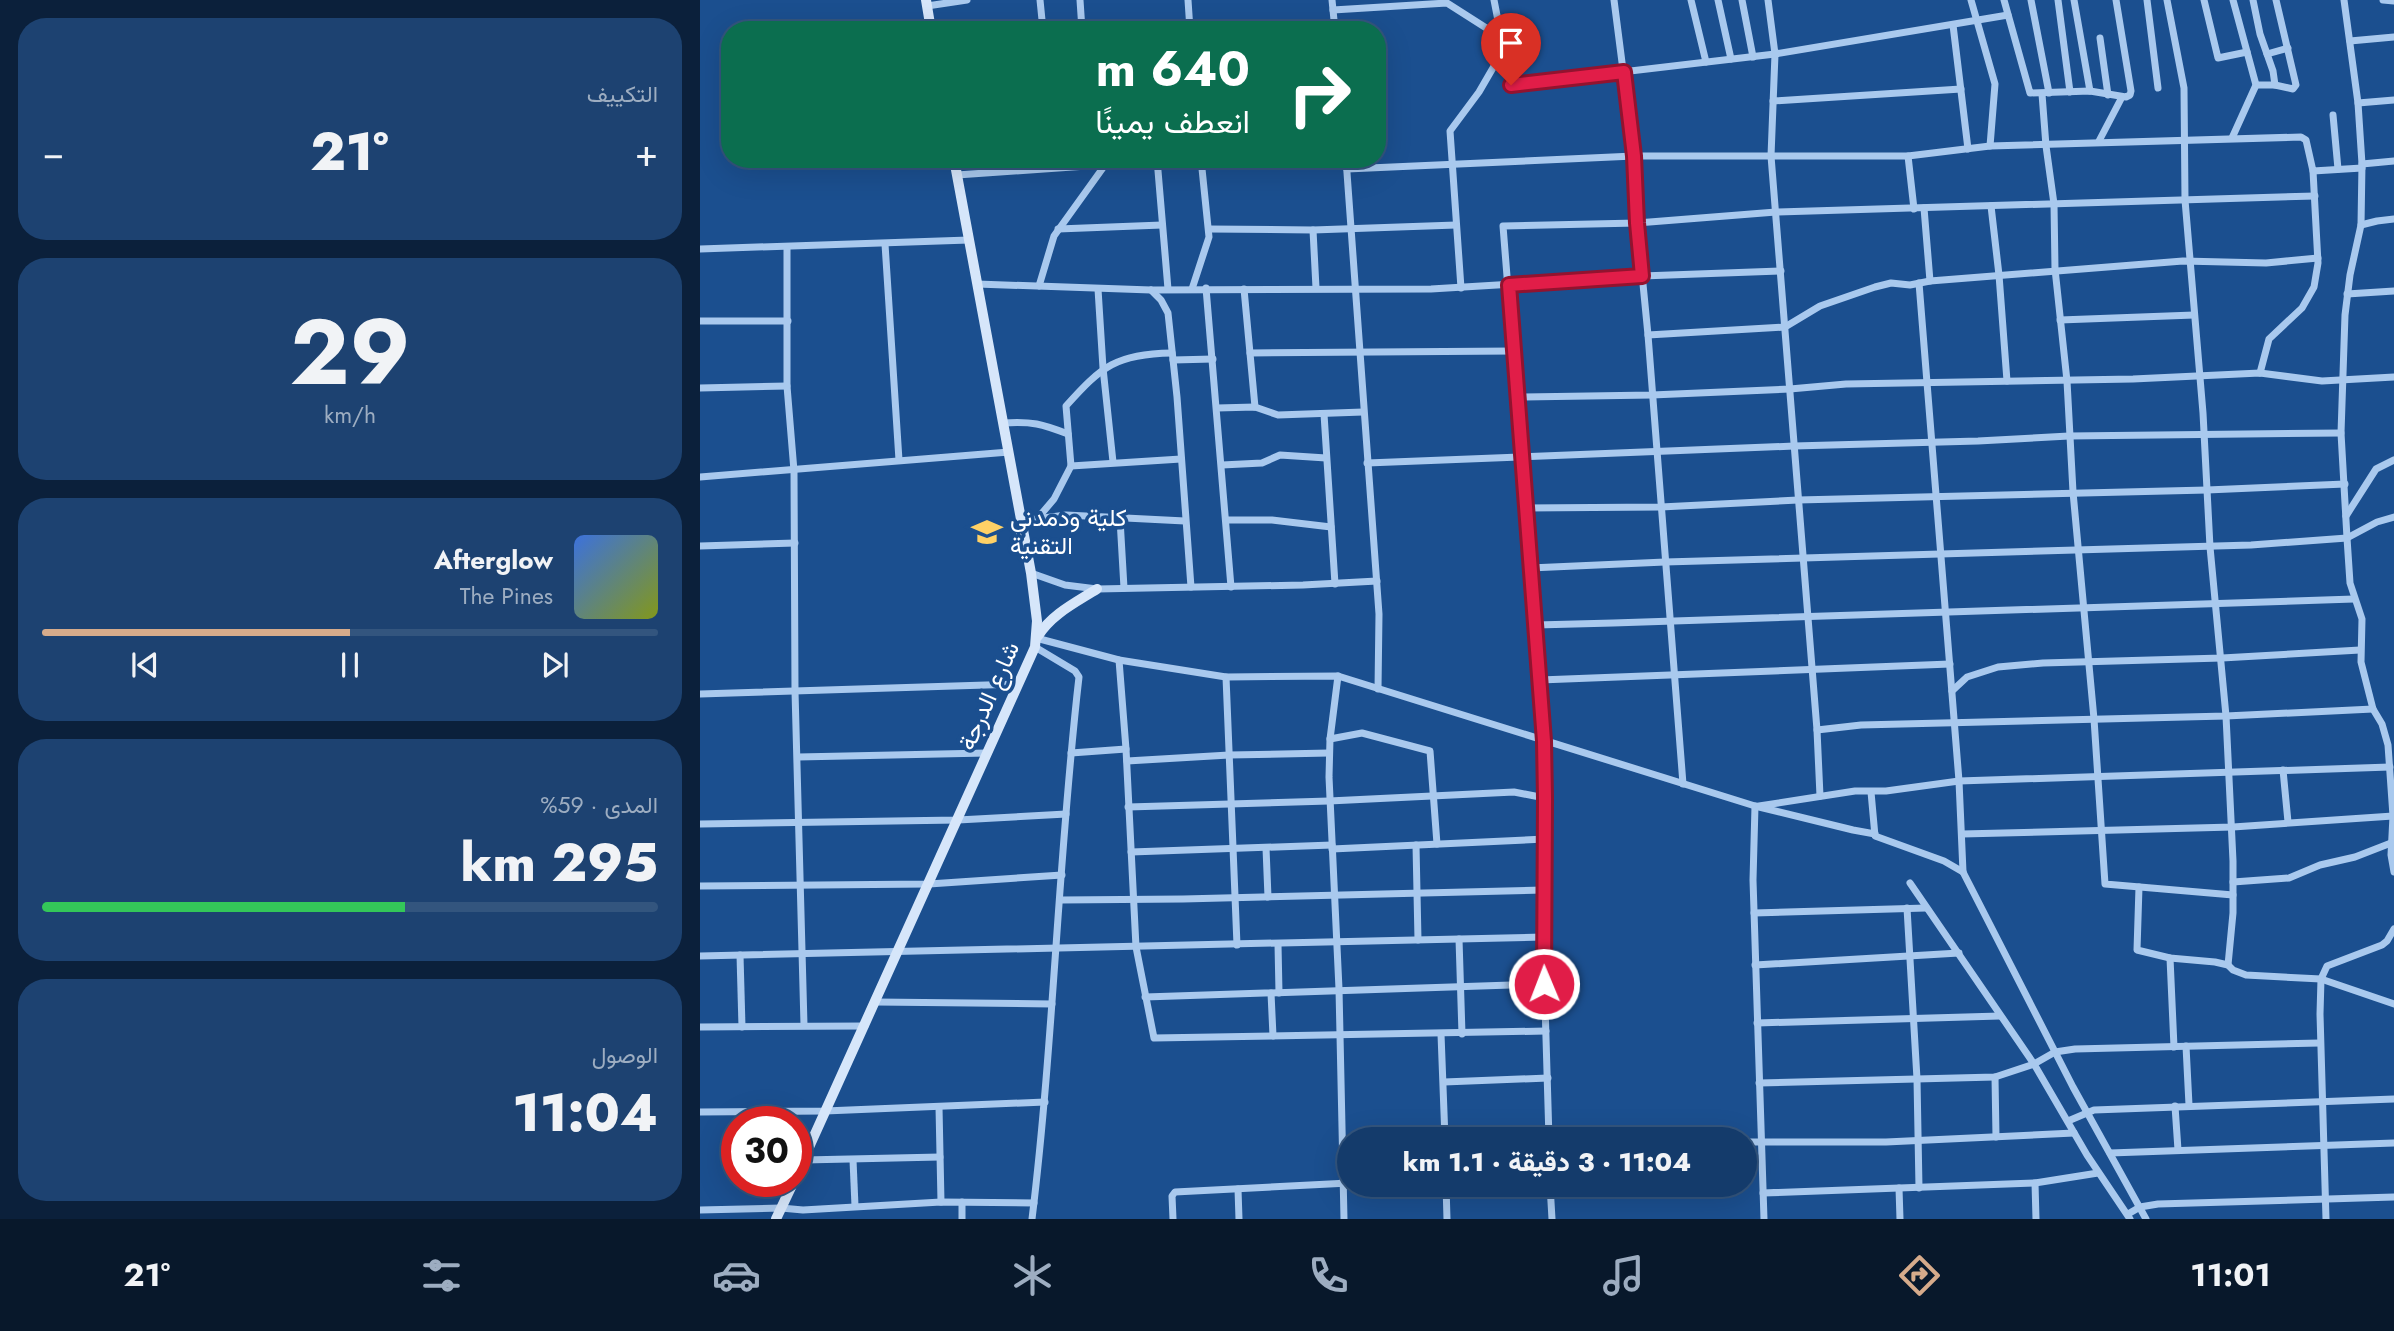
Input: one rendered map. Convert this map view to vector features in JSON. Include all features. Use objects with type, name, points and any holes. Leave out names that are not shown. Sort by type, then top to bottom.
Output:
[{"type":"street","points":[[931,21],[930,3],[967,0]]},
{"type":"street","points":[[1040,0],[1042,21]]},
{"type":"street","points":[[1080,0],[1081,21]]},
{"type":"street","points":[[1188,0],[1189,21]]},
{"type":"street","points":[[1332,0],[1334,21]]},
{"type":"street","points":[[1494,0],[1501,36]]},
{"type":"street","points":[[1614,0],[1634,156],[1637,223],[1683,784]]},
{"type":"street","points":[[1691,0],[1706,62]]},
{"type":"street","points":[[1718,0],[1731,60]]},
{"type":"street","points":[[1742,0],[1753,57]]},
{"type":"street","points":[[1768,0],[1775,54],[1771,156],[1820,796]]},
{"type":"street","points":[[1971,0],[1995,84],[1990,146]]},
{"type":"street","points":[[2004,0],[2030,93],[2090,91],[2129,96],[2131,91],[2116,0]]},
{"type":"street","points":[[2031,0],[2045,93],[2046,146],[2054,204],[2056,269],[2094,719],[2105,884],[2233,895]]},
{"type":"street","points":[[2058,0],[2070,92]]},
{"type":"street","points":[[2074,0],[2090,91]]},
{"type":"street","points":[[2147,0],[2158,88]]},
{"type":"street","points":[[2167,0],[2184,88],[2183,141],[2189,261],[2205,434],[2210,547],[2226,716],[2233,827],[2233,895],[2228,965]]},
{"type":"street","points":[[2204,0],[2218,58],[2247,52]]},
{"type":"street","points":[[2232,138],[2256,85],[2233,0]]},
{"type":"street","points":[[2253,0],[2275,85]]},
{"type":"street","points":[[2256,85],[2293,89],[2296,85],[2276,0]]},
{"type":"street","points":[[2344,0],[2358,103],[2362,166],[2361,225],[2347,295],[2341,433],[2347,538],[2350,583],[2362,619],[2360,650],[2372,709],[2386,734],[2394,829],[2391,843],[2394,872]]},
{"type":"street","points":[[2384,0],[2394,1]]},
{"type":"street","points":[[1333,10],[1447,2],[1516,47]]},
{"type":"street","points":[[1511,85],[1775,54],[2008,15]]},
{"type":"street","points":[[1953,25],[1968,149]]},
{"type":"street","points":[[2350,41],[2394,37]]},
{"type":"street","points":[[2100,38],[2108,95]]},
{"type":"street","points":[[1461,288],[1450,137],[1453,125],[1479,92],[1508,42]]},
{"type":"street","points":[[2267,54],[2288,48]]},
{"type":"street","points":[[1773,101],[1961,89]]},
{"type":"street","points":[[2099,141],[2122,96]]},
{"type":"street","points":[[2358,103],[2394,100]]},
{"type":"street","points":[[2333,115],[2339,169]]},
{"type":"street","points":[[1386,168],[1634,156],[1908,156],[1990,146],[2305,137],[2313,171],[2315,196],[2318,258],[2314,287],[2309,299],[2269,339],[2260,373]]},
{"type":"street","points":[[1908,156],[1914,209]]},
{"type":"street","points":[[2313,171],[2394,160]]},
{"type":"street","name":"شارع الدرجة","points":[[812,1141],[1036,642],[1031,573],[956,168]]},
{"type":"street","points":[[957,175],[1060,168]]},
{"type":"street","points":[[1039,286],[1058,229],[1103,168]]},
{"type":"street","points":[[1158,168],[1168,289]]},
{"type":"street","points":[[1192,289],[1207,245],[1209,229],[1202,168]]},
{"type":"street","points":[[1373,168],[1347,169],[1377,581],[1380,652],[1378,689]]},
{"type":"street","points":[[1549,1127],[1543,937],[1544,741],[1503,226],[1637,223],[1776,212],[2315,196]]},
{"type":"street","points":[[1991,206],[2007,381]]},
{"type":"street","points":[[1924,208],[1930,281]]},
{"type":"street","points":[[2361,225],[2394,219]]},
{"type":"street","points":[[1058,229],[1162,225]]},
{"type":"street","points":[[1209,229],[1313,230],[1456,225]]},
{"type":"street","points":[[1313,230],[1316,288]]},
{"type":"street","points":[[700,249],[969,240]]},
{"type":"street","points":[[885,244],[899,460]]},
{"type":"street","points":[[787,247],[787,386],[794,471],[795,691],[804,1025]]},
{"type":"street","points":[[1648,335],[1786,327],[1819,306],[1891,283],[1919,284],[2056,269],[2189,261],[2266,263],[2318,258]]},
{"type":"street","points":[[977,284],[1151,290],[1461,288],[1642,276],[1781,271]]},
{"type":"street","points":[[1919,284],[1955,724],[1963,872],[2055,1052],[2146,1219]]},
{"type":"street","points":[[1206,288],[1231,587]]},
{"type":"street","points":[[1098,289],[1113,462]]},
{"type":"street","points":[[1244,289],[1255,407]]},
{"type":"street","points":[[1151,290],[1166,306],[1168,313],[1191,587]]},
{"type":"street","points":[[2347,295],[2394,291]]},
{"type":"street","points":[[2060,320],[2194,315]]},
{"type":"street","points":[[700,321],[788,321]]},
{"type":"street","points":[[1250,354],[1514,351]]},
{"type":"street","points":[[1037,519],[1054,499],[1071,466],[1064,408],[1103,368],[1138,355],[1213,359]]},
{"type":"street","points":[[1517,397],[1652,395],[1846,384],[2067,381],[2260,373],[2308,380],[2344,381],[2394,377]]},
{"type":"street","points":[[700,388],[787,386]]},
{"type":"street","points":[[1217,408],[1255,407],[1278,415],[1363,412]]},
{"type":"street","points":[[1324,414],[1335,584]]},
{"type":"street","points":[[1003,423],[1028,421],[1068,434]]},
{"type":"street","points":[[1367,463],[2069,436],[2341,433]]},
{"type":"street","points":[[700,477],[1009,452]]},
{"type":"street","points":[[1222,465],[1262,463],[1280,455],[1326,458]]},
{"type":"street","points":[[1071,466],[1181,459]]},
{"type":"street","points":[[2346,516],[2376,469],[2394,460]]},
{"type":"street","points":[[1525,508],[1661,507],[1937,495],[2207,491],[2345,484]]},
{"type":"street","points":[[1021,521],[1066,515],[1185,522]]},
{"type":"street","points":[[1530,568],[2210,547],[2347,538],[2377,522],[2394,517]]},
{"type":"street","points":[[1120,519],[1124,588]]},
{"type":"street","points":[[1226,520],[1272,520],[1331,527]]},
{"type":"street","points":[[700,546],[794,543]]},
{"type":"street","points":[[1031,573],[1065,585],[1097,589],[1377,581]]},
{"type":"street","points":[[1036,642],[1045,624],[1097,589]]},
{"type":"street","points":[[1536,625],[2354,599]]},
{"type":"street","points":[[1036,642],[1119,660],[1226,677],[1338,676],[1755,806],[1875,834]]},
{"type":"street","points":[[1032,1219],[1045,1101],[1079,677],[1075,671],[1036,642]]},
{"type":"street","points":[[1952,691],[1967,677],[1998,667],[2360,650]]},
{"type":"street","points":[[1119,660],[1136,947],[1154,1038],[1546,1031]]},
{"type":"street","points":[[1540,680],[1950,664]]},
{"type":"street","points":[[1338,676],[1330,739],[1329,801],[1343,1127]]},
{"type":"street","points":[[1226,677],[1237,945]]},
{"type":"street","points":[[700,694],[1018,684]]},
{"type":"street","points":[[1817,730],[1861,725],[2226,716],[2372,709]]},
{"type":"street","points":[[1330,739],[1362,733],[1427,750],[1431,754],[1437,844]]},
{"type":"street","points":[[1071,753],[1126,749]]},
{"type":"street","points":[[1127,761],[1329,753]]},
{"type":"street","points":[[797,757],[987,754]]},
{"type":"street","points":[[1755,806],[1855,791],[1871,792],[1959,781],[2390,766]]},
{"type":"street","points":[[2283,770],[2288,822]]},
{"type":"street","points":[[1128,807],[1514,792],[1545,798]]},
{"type":"street","points":[[1871,792],[1877,838],[1944,861],[1963,872]]},
{"type":"street","points":[[1755,806],[1752,841],[1764,1219]]},
{"type":"street","points":[[700,824],[958,820],[1066,814]]},
{"type":"street","points":[[1962,834],[2233,827],[2393,816]]},
{"type":"street","points":[[1130,852],[1545,839]]},
{"type":"street","points":[[2233,882],[2289,878],[2320,865],[2355,857],[2391,843]]},
{"type":"street","points":[[1416,845],[1418,940]]},
{"type":"street","points":[[1266,848],[1268,897]]},
{"type":"street","points":[[700,887],[929,884],[1062,875]]},
{"type":"street","points":[[1910,883],[2034,1064],[2098,1172],[2129,1217],[2140,1207],[2394,1197]]},
{"type":"street","points":[[2139,887],[2137,950],[2170,958],[2228,965],[2246,975],[2321,979],[2394,1004]]},
{"type":"street","points":[[1061,900],[1544,890]]},
{"type":"street","points":[[1907,908],[1917,1079],[1919,1188]]},
{"type":"street","points":[[1754,914],[1926,908]]},
{"type":"street","points":[[2326,1219],[2321,1101],[2321,979],[2327,966],[2382,945],[2394,929]]},
{"type":"street","points":[[700,956],[1543,937]]},
{"type":"street","points":[[1459,939],[1462,1034]]},
{"type":"street","points":[[1273,1036],[1278,944]]},
{"type":"street","points":[[1755,965],[1959,953]]},
{"type":"street","points":[[740,955],[742,1027]]},
{"type":"street","points":[[2170,958],[2174,1047]]},
{"type":"street","points":[[1145,997],[1544,984]]},
{"type":"street","points":[[876,1002],[1052,1004]]},
{"type":"street","points":[[1757,1023],[2000,1016]]},
{"type":"street","points":[[700,1027],[864,1026]]},
{"type":"street","points":[[1441,1034],[1445,1127]]},
{"type":"street","points":[[1759,1083],[1995,1077],[2034,1064],[2055,1052],[2075,1049],[2320,1043]]},
{"type":"street","points":[[2186,1046],[2189,1105]]},
{"type":"street","points":[[1995,1077],[1996,1137]]},
{"type":"street","points":[[1444,1082],[1548,1078]]},
{"type":"street","points":[[2068,1121],[2087,1112],[2189,1105],[2394,1099]]},
{"type":"street","points":[[700,1112],[825,1111],[1045,1101]]},
{"type":"street","points":[[939,1107],[941,1202]]},
{"type":"street","points":[[2175,1107],[2178,1150]]},
{"type":"street","points":[[1757,1142],[1919,1141],[2074,1133]]},
{"type":"street","points":[[2110,1153],[2394,1143]]},
{"type":"street","points":[[812,1160],[940,1157]]},
{"type":"street","points":[[853,1160],[855,1206]]},
{"type":"street","points":[[1763,1193],[2035,1183],[2098,1172]]},
{"type":"street","points":[[2035,1183],[2036,1219]]},
{"type":"street","points":[[1173,1219],[1172,1193],[1337,1184]]},
{"type":"street","points":[[1899,1188],[1900,1219]]},
{"type":"street","points":[[1238,1189],[1238,1219]]},
{"type":"street","points":[[776,1219],[786,1197]]},
{"type":"street","points":[[1344,1219],[1345,1197]]},
{"type":"street","points":[[1446,1197],[1447,1219]]},
{"type":"street","points":[[1551,1197],[1552,1219]]},
{"type":"street","points":[[700,1210],[830,1209],[941,1202],[1034,1203]]},
{"type":"street","points":[[962,1202],[962,1219]]},
{"type":"street","points":[[830,1209],[830,1219]]},
{"type":"street","points":[[790,1219],[792,1210]]},
{"type":"place","name":"كلية ودمدني التقنية","points":[[987,532]]},
{"type":"route","points":[[1511,85],[1624,72],[1634,156],[1642,276],[1509,285],[1544,741],[1544,984]]}]
